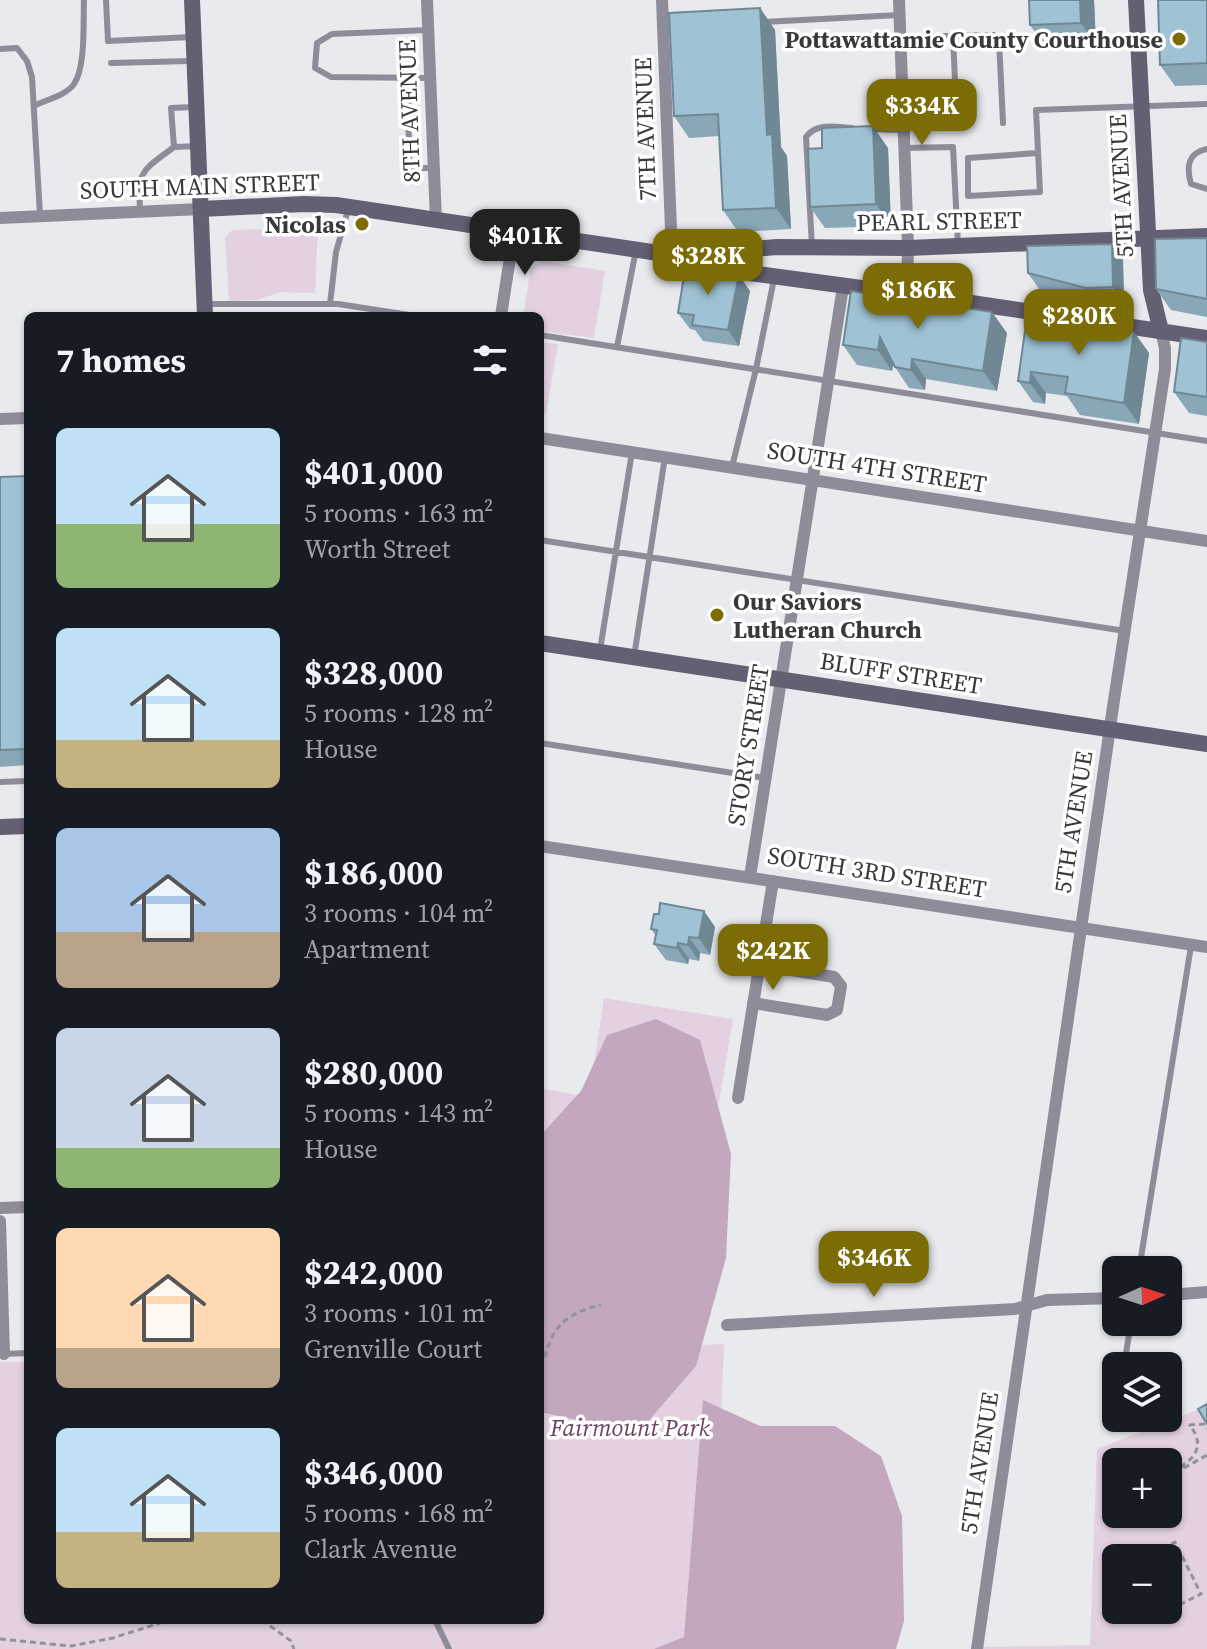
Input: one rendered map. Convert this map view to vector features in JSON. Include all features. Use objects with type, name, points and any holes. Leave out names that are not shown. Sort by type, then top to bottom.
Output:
[{"type":"main road","points":[[192,0],[205,310]]},
{"type":"main road","name":"5TH AVENUE","points":[[1136,0],[1151,290],[1161,331]]},
{"type":"main road","name":"SOUTH MAIN STREET","points":[[201,209],[304,204],[349,207],[672,255],[699,264],[774,277],[1207,338]]},
{"type":"main road","name":"PEARL STREET","points":[[672,255],[734,249],[908,248],[1207,236]]},
{"type":"main road","name":"BLUFF STREET","points":[[544,644],[1207,744]]},
{"type":"main road","points":[[0,827],[24,826]]},
{"type":"street","name":"8TH AVENUE","points":[[427,0],[436,221]]},
{"type":"street","name":"7TH AVENUE","points":[[662,0],[672,255]]},
{"type":"street","points":[[899,0],[907,294]]},
{"type":"street","name":"SOUTH MAIN STREET","points":[[0,218],[201,209]]},
{"type":"street","points":[[502,312],[514,232]]},
{"type":"street","name":"STORY STREET","points":[[750,877],[843,287]]},
{"type":"street","name":"5TH AVENUE","points":[[977,1649],[1165,369],[1161,331]]},
{"type":"street","points":[[0,419],[24,418]]},
{"type":"street","name":"SOUTH 4TH STREET","points":[[544,439],[1207,541]]},
{"type":"street","name":"SOUTH 3RD STREET","points":[[544,847],[1207,947]]},
{"type":"street","points":[[738,1098],[773,881]]},
{"type":"street","points":[[753,1003],[827,1015],[837,1010],[841,986],[834,977],[760,965]]},
{"type":"street","points":[[0,1208],[24,1207]]},
{"type":"street","points":[[0,1221],[2,1354]]},
{"type":"street","points":[[1182,1294],[1207,1292]]},
{"type":"street","points":[[727,1325],[1015,1309],[1047,1300],[1102,1298]]},
{"type":"lane","points":[[34,106],[74,84],[82,50],[84,0]]},
{"type":"lane","points":[[106,0],[108,41],[193,37]]},
{"type":"lane","points":[[758,22],[899,15]]},
{"type":"lane","points":[[663,27],[679,26]]},
{"type":"lane","points":[[428,30],[332,34],[317,43],[315,68],[331,77],[430,78]]},
{"type":"lane","points":[[900,37],[994,35],[999,40],[1003,123]]},
{"type":"lane","points":[[953,36],[957,126]]},
{"type":"lane","points":[[0,49],[17,48],[27,61],[32,77],[40,216]]},
{"type":"lane","points":[[111,63],[195,60]]},
{"type":"lane","points":[[408,78],[409,161],[414,168],[434,168]]},
{"type":"lane","points":[[1038,153],[968,158],[968,196],[1040,192],[1036,110],[1207,104]]},
{"type":"lane","points":[[174,147],[171,108],[196,106]]},
{"type":"lane","points":[[812,247],[808,133],[821,126],[904,130]]},
{"type":"lane","points":[[140,212],[139,181],[144,171],[174,147],[198,146]]},
{"type":"lane","points":[[904,148],[953,147],[958,245]]},
{"type":"lane","points":[[1207,149],[1196,151],[1191,156],[1188,174],[1191,184],[1207,189]]},
{"type":"lane","points":[[330,304],[336,252],[349,207]]},
{"type":"lane","points":[[617,347],[636,250]]},
{"type":"lane","points":[[732,467],[774,277]]},
{"type":"lane","points":[[205,310],[330,304],[387,312]]},
{"type":"lane","points":[[544,336],[1207,441]]},
{"type":"lane","points":[[599,652],[632,452]]},
{"type":"lane","points":[[634,657],[665,457]]},
{"type":"lane","points":[[544,541],[1125,631]]},
{"type":"lane","points":[[544,744],[765,778]]},
{"type":"lane","points":[[0,782],[24,781]]},
{"type":"lane","points":[[1141,1256],[1191,944]]},
{"type":"lane","points":[[2,1354],[24,1353]]},
{"type":"lane","points":[[437,1624],[449,1649]]},
{"type":"path","points":[[544,1356],[553,1334],[562,1324],[589,1307],[601,1305]]},
{"type":"path","points":[[1207,1428],[1205,1424],[1189,1427],[1197,1435],[1198,1447],[1193,1458],[1183,1465],[1184,1468],[1207,1455]]},
{"type":"path","points":[[1182,1556],[1201,1594],[1182,1604]]},
{"type":"path","points":[[0,1639],[71,1646],[113,1638],[157,1624]]},
{"type":"path","points":[[268,1624],[291,1641],[294,1649]]},
{"type":"green space","points":[[318,227],[315,293],[281,292],[257,300],[229,301],[225,238],[232,230]]},
{"type":"green space","points":[[543,261],[605,271],[594,338],[544,332],[544,312],[524,312],[531,268]]},
{"type":"green space","points":[[544,342],[558,344],[544,414]]},
{"type":"green space","name":"Fairmount Park","points":[[604,998],[733,1019],[682,1321],[683,1346],[724,1344],[711,1649],[0,1649],[0,1362],[24,1362],[24,1624],[544,1624],[544,1089],[589,1097]]},
{"type":"green space","points":[[656,1019],[700,1040],[731,1154],[726,1258],[696,1366],[638,1433],[544,1413],[544,1132],[581,1091],[607,1035]]},
{"type":"green space","points":[[703,1400],[760,1426],[835,1426],[881,1456],[902,1516],[904,1621],[896,1649],[654,1649],[684,1637]]},
{"type":"green space","points":[[1207,1406],[1207,1649],[977,1649],[1090,1645],[1097,1449],[1140,1432],[1182,1432],[1182,1416]]},
{"type":"building","points":[[1029,0],[1080,0],[1081,23],[1030,25]]},
{"type":"building","points":[[1158,0],[1207,0],[1207,63],[1160,65]]},
{"type":"building","points":[[760,8],[767,135],[772,134],[776,208],[723,210],[718,114],[674,116],[669,13]]},
{"type":"building","points":[[873,126],[876,204],[810,207],[808,149],[822,148],[822,128]]},
{"type":"building","points":[[1207,238],[1207,299],[1156,289],[1155,239]]},
{"type":"building","points":[[1112,244],[1113,287],[1086,288],[1028,273],[1027,246]]},
{"type":"building","points":[[686,264],[739,275],[728,330],[692,325],[694,315],[678,313]]},
{"type":"building","points":[[851,291],[992,312],[983,371],[912,359],[911,370],[895,367],[880,337],[878,350],[843,345]]},
{"type":"building","points":[[1027,317],[1134,332],[1124,403],[1065,393],[1068,377],[1031,372],[1030,383],[1018,381]]},
{"type":"building","points":[[1181,338],[1207,342],[1207,397],[1174,392]]},
{"type":"building","points":[[24,476],[24,749],[0,750],[0,477]]},
{"type":"building","points":[[660,903],[704,911],[699,938],[689,937],[688,945],[678,943],[677,948],[654,944],[657,930],[651,929],[654,914],[659,914]]},
{"type":"building","points":[[1207,1404],[1207,1424],[1198,1409]]},
{"type":"place","name":"Pottawattamie County Courthouse","points":[[1179,39]]},
{"type":"place","name":"Nicolas","points":[[362,224]]},
{"type":"place","name":"Our Saviors Lutheran Church","points":[[717,615]]}]
